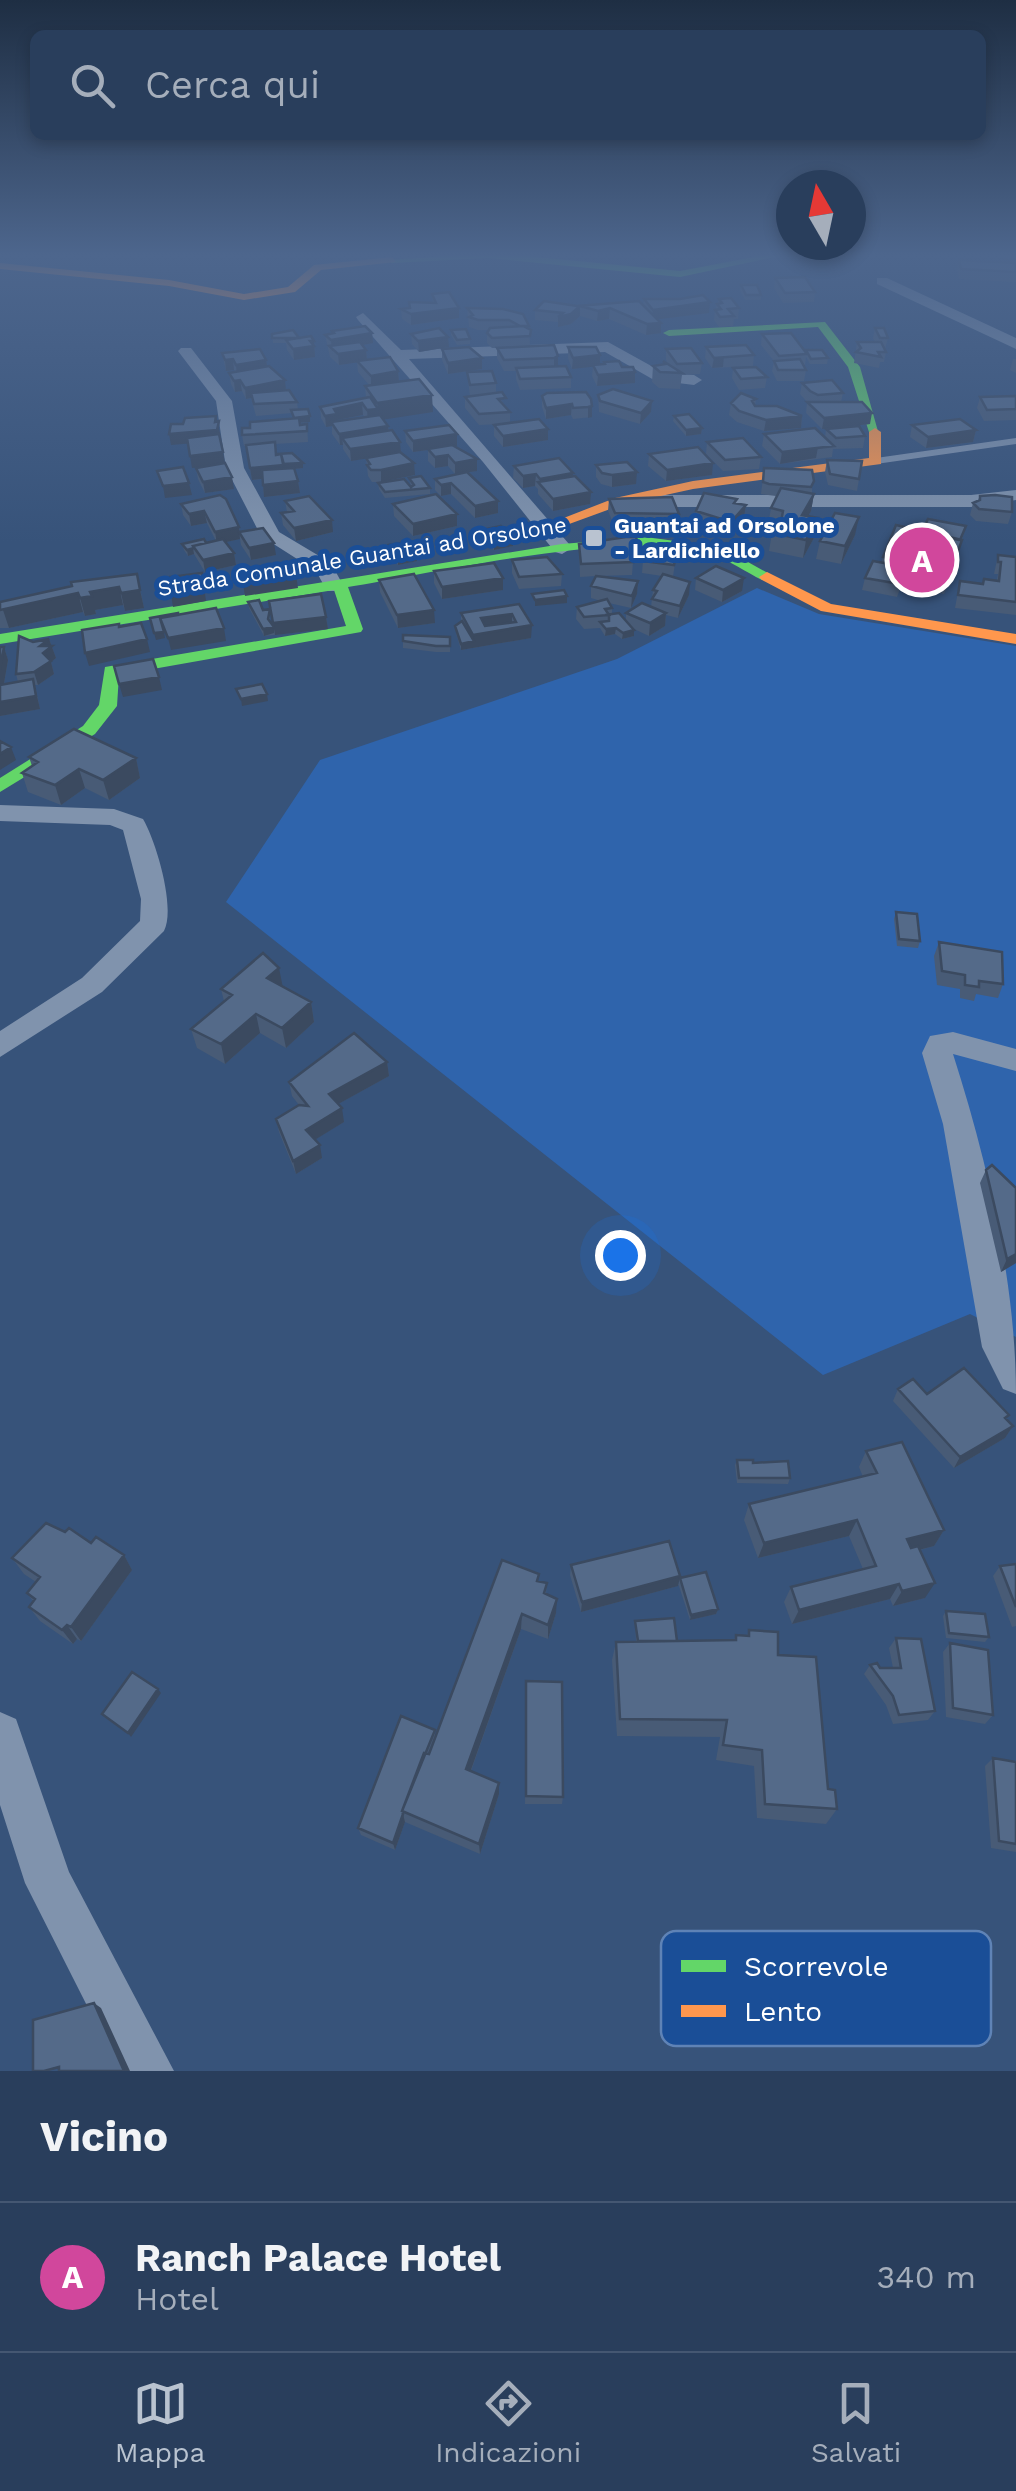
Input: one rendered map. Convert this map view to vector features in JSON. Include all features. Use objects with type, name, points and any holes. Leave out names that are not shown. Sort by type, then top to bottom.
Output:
[{"type":"street","points":[[393,350],[562,548]]},
{"type":"street","points":[[398,355],[539,350]]},
{"type":"street","points":[[613,350],[655,374],[694,380]]},
{"type":"street","points":[[841,350],[876,424],[879,442],[867,500]]},
{"type":"street","points":[[0,786],[88,730],[108,706],[111,670],[355,629],[324,566],[271,536],[235,468],[224,401],[186,351]]},
{"type":"street","points":[[545,528],[620,501],[758,474],[876,460]]},
{"type":"street","points":[[620,501],[971,500],[1016,496]]},
{"type":"street","name":"Strada Comunale Guantai ad Orsolone","points":[[0,638],[562,548],[644,540],[716,550],[827,608],[1016,638]]},
{"type":"street","points":[[0,813],[114,817],[134,825],[156,899],[154,924],[92,985],[0,1046]]},
{"type":"street","points":[[1016,1060],[954,1042],[941,1044],[937,1053],[959,1124],[1000,1347],[1016,1376]]},
{"type":"street","points":[[0,1734],[49,1883],[148,2071]]},
{"type":"lane","points":[[876,460],[1016,441]]},
{"type":"shaded area","points":[[757,588],[819,614],[1016,646],[1016,1337],[970,1314],[823,1375],[226,902],[320,760],[617,659]]},
{"type":"building","points":[[260,350],[266,360],[236,365],[233,359],[225,360],[222,353]]},
{"type":"building","points":[[333,350],[366,350],[338,354]]},
{"type":"building","points":[[442,350],[472,350],[482,358],[448,363]]},
{"type":"building","points":[[498,350],[556,350],[558,356],[554,358],[504,360]]},
{"type":"building","points":[[569,350],[597,350],[600,355],[573,358]]},
{"type":"building","points":[[666,350],[692,350],[702,363],[677,364]]},
{"type":"building","points":[[708,350],[750,350],[754,355],[714,358]]},
{"type":"building","points":[[774,350],[804,350],[807,354],[779,356]]},
{"type":"building","points":[[806,350],[822,350],[828,358],[811,359]]},
{"type":"building","points":[[885,350],[886,352],[878,352],[881,357],[856,352]]},
{"type":"building","points":[[390,357],[398,371],[371,376],[357,361]]},
{"type":"building","points":[[800,359],[806,370],[778,370],[774,361]]},
{"type":"building","points":[[619,361],[622,367],[633,367],[635,372],[598,375],[593,365],[604,362]]},
{"type":"building","points":[[663,361],[682,373],[660,372],[653,366],[666,364]]},
{"type":"building","points":[[269,366],[285,380],[245,388],[229,373]]},
{"type":"building","points":[[566,366],[571,377],[520,379],[516,368]]},
{"type":"building","points":[[756,367],[767,377],[741,379],[733,368]]},
{"type":"building","points":[[492,371],[496,383],[470,385],[467,372]]},
{"type":"building","points":[[419,379],[432,395],[377,403],[365,386]]},
{"type":"building","points":[[832,380],[843,393],[818,395],[802,383]]},
{"type":"building","points":[[613,389],[652,401],[641,413],[600,401],[598,395]]},
{"type":"building","points":[[289,390],[297,402],[254,404],[251,393]]},
{"type":"building","points":[[502,392],[506,398],[498,399],[510,412],[479,414],[465,397]]},
{"type":"building","points":[[586,392],[592,406],[546,408],[542,396],[547,393]]},
{"type":"building","points":[[741,393],[756,399],[752,401],[755,406],[777,406],[802,416],[766,420],[739,411],[731,403]]},
{"type":"building","points":[[1016,396],[1016,409],[987,410],[980,397]]},
{"type":"building","points":[[370,397],[378,409],[367,410],[362,403],[334,409],[337,414],[325,416],[320,407]]},
{"type":"building","points":[[807,402],[862,402],[872,413],[824,418]]},
{"type":"building","points":[[308,409],[310,416],[294,418],[291,410]]},
{"type":"building","points":[[689,414],[702,428],[686,430],[674,416]]},
{"type":"building","points":[[380,415],[388,426],[339,434],[331,422]]},
{"type":"building","points":[[216,416],[217,430],[169,434],[171,424],[183,424],[185,418]]},
{"type":"building","points":[[299,418],[300,425],[307,424],[307,431],[242,435],[242,428],[250,428],[250,422]]},
{"type":"building","points":[[539,419],[548,429],[503,436],[494,425]]},
{"type":"building","points":[[960,419],[976,430],[928,437],[912,425]]},
{"type":"building","points":[[449,425],[457,434],[413,441],[405,431]]},
{"type":"building","points":[[859,426],[865,436],[836,438],[826,429]]},
{"type":"building","points":[[815,428],[834,446],[782,452],[764,434]]},
{"type":"building","points":[[392,430],[400,442],[350,449],[342,438]]},
{"type":"building","points":[[219,434],[223,452],[190,456],[187,438]]},
{"type":"building","points":[[743,438],[761,457],[725,460],[707,442]]},
{"type":"building","points":[[275,442],[276,455],[281,454],[284,465],[250,468],[246,445]]},
{"type":"building","points":[[452,445],[477,459],[455,463],[448,455],[435,457],[428,449]]},
{"type":"building","points":[[698,447],[713,463],[667,470],[649,454]]},
{"type":"building","points":[[400,452],[414,463],[381,470],[371,470],[367,465],[370,464],[366,458]]},
{"type":"building","points":[[292,453],[303,463],[283,464],[281,454],[277,454]]},
{"type":"building","points":[[559,458],[573,473],[540,479],[536,474],[523,476],[514,466]]},
{"type":"building","points":[[827,460],[862,461],[859,479],[830,474]]},
{"type":"building","points":[[627,462],[637,472],[612,475],[602,473],[596,465]]},
{"type":"building","points":[[225,463],[232,477],[203,482],[196,468]]},
{"type":"building","points":[[183,467],[189,483],[163,486],[157,471]]},
{"type":"building","points":[[294,468],[298,481],[263,485],[262,470]]},
{"type":"building","points":[[764,468],[812,470],[814,481],[811,487],[769,484],[763,482]]},
{"type":"building","points":[[467,472],[498,501],[475,506],[451,483],[441,485],[435,479]]},
{"type":"building","points":[[421,476],[430,488],[385,492],[378,483],[404,479],[411,487],[414,485],[409,478]]},
{"type":"building","points":[[575,476],[591,492],[553,499],[538,482]]},
{"type":"building","points":[[781,488],[814,494],[802,515],[818,518],[806,540],[772,533],[781,522],[783,511],[771,508]]},
{"type":"building","points":[[704,493],[737,499],[734,503],[746,505],[731,522],[696,511]]},
{"type":"building","points":[[436,494],[457,514],[413,524],[393,504]]},
{"type":"building","points":[[220,495],[226,499],[239,527],[215,532],[204,511],[189,514],[181,504]]},
{"type":"building","points":[[309,496],[332,520],[294,528],[281,513],[294,511],[285,501]]},
{"type":"building","points":[[980,496],[1012,497],[1012,512],[979,509],[973,503]]},
{"type":"building","points":[[672,497],[679,514],[615,513],[609,499]]},
{"type":"building","points":[[835,513],[859,517],[845,546],[820,541]]},
{"type":"building","points":[[928,519],[966,526],[959,540],[922,531]]},
{"type":"building","points":[[683,522],[694,522],[697,529],[685,529]]},
{"type":"building","points":[[896,525],[962,540],[958,551],[932,547],[923,562],[883,557]]},
{"type":"building","points":[[501,526],[513,540],[494,544],[482,530]]},
{"type":"building","points":[[263,528],[274,543],[249,548],[239,532]]},
{"type":"building","points":[[636,537],[638,544],[630,555],[633,562],[581,564],[579,544]]},
{"type":"building","points":[[204,539],[206,543],[187,550],[182,544]]},
{"type":"building","points":[[223,539],[234,553],[203,560],[193,546]]},
{"type":"building","points":[[407,542],[417,555],[398,558],[389,545]]},
{"type":"building","points":[[648,546],[677,549],[674,565],[643,561]]},
{"type":"building","points":[[998,555],[1016,557],[1016,602],[958,595],[960,581],[999,581]]},
{"type":"building","points":[[547,557],[562,574],[519,577],[512,560]]},
{"type":"building","points":[[931,558],[955,563],[947,582],[918,576]]},
{"type":"building","points":[[873,561],[906,567],[900,584],[865,578]]},
{"type":"building","points":[[494,563],[503,578],[442,587],[434,571]]},
{"type":"building","points":[[716,566],[744,578],[723,590],[696,578]]},
{"type":"building","points":[[292,567],[296,575],[243,584],[240,575]]},
{"type":"building","points":[[202,573],[203,588],[171,594],[170,577]]},
{"type":"building","points":[[137,574],[140,590],[121,593],[119,587],[90,592],[92,596],[80,598],[78,593],[0,610],[0,602],[72,586],[71,582]]},
{"type":"building","points":[[414,574],[434,610],[397,615],[379,580]]},
{"type":"building","points":[[663,574],[690,582],[680,606],[652,599]]},
{"type":"building","points":[[596,576],[638,581],[632,596],[591,586]]},
{"type":"building","points":[[564,590],[567,596],[535,600],[532,594]]},
{"type":"building","points":[[321,594],[326,617],[273,623],[269,601]]},
{"type":"building","points":[[607,599],[612,608],[605,609],[609,615],[584,617],[577,607]]},
{"type":"building","points":[[259,600],[263,610],[270,609],[268,619],[274,627],[263,629],[248,602]]},
{"type":"building","points":[[642,603],[666,613],[650,623],[626,613]]},
{"type":"building","points":[[519,604],[532,625],[473,635],[461,613]],"holes":[[[512,614],[516,622],[485,626],[481,618]]]},
{"type":"building","points":[[216,608],[224,628],[168,638],[160,618]]},
{"type":"building","points":[[178,613],[160,618],[164,632],[154,633],[150,618]]},
{"type":"building","points":[[619,613],[634,630],[623,633],[616,628],[606,629],[600,622],[609,621],[609,615],[605,615]]},
{"type":"building","points":[[462,621],[474,641],[461,644],[455,626]]},
{"type":"building","points":[[141,623],[147,639],[85,653],[82,630]]},
{"type":"building","points":[[403,635],[450,637],[450,646],[403,641]]},
{"type":"building","points":[[19,636],[33,642],[49,639],[40,646],[52,646],[43,653],[51,661],[34,672],[16,674]]},
{"type":"building","points":[[153,659],[159,677],[119,684],[114,666]]},
{"type":"building","points":[[33,679],[36,696],[0,702],[0,685]]},
{"type":"building","points":[[262,684],[267,694],[241,699],[236,689]]},
{"type":"building","points":[[74,729],[136,758],[103,780],[79,769],[55,785],[22,773],[38,762],[29,757]]},
{"type":"building","points":[[0,741],[11,747],[0,754]]},
{"type":"building","points":[[896,912],[917,914],[920,941],[899,939]]},
{"type":"building","points":[[939,942],[1002,952],[1003,984],[979,981],[979,987],[965,985],[965,975],[942,971]]},
{"type":"building","points":[[263,953],[279,968],[267,978],[311,1002],[282,1028],[256,1014],[221,1044],[191,1029],[232,995],[221,989]]},
{"type":"building","points":[[354,1033],[387,1062],[329,1094],[342,1108],[306,1130],[320,1145],[293,1161],[276,1119],[299,1105],[308,1106],[289,1082]]},
{"type":"building","points":[[992,1165],[1016,1188],[1016,1254],[1007,1259],[986,1170]]},
{"type":"building","points":[[964,1368],[1009,1415],[1005,1418],[1013,1426],[960,1457],[898,1389],[913,1379],[927,1394]]},
{"type":"building","points":[[902,1442],[944,1530],[907,1539],[911,1548],[918,1546],[935,1583],[902,1591],[899,1584],[799,1610],[791,1587],[876,1566],[857,1520],[764,1543],[749,1504],[877,1473],[866,1451]]},
{"type":"building","points":[[737,1460],[788,1461],[790,1478],[739,1478]]},
{"type":"building","points":[[46,1523],[65,1532],[69,1528],[91,1543],[96,1537],[124,1555],[71,1627],[67,1625],[62,1630],[29,1607],[35,1599],[27,1593],[40,1577],[12,1558]]},
{"type":"building","points":[[669,1541],[680,1576],[582,1602],[571,1565]]},
{"type":"building","points":[[502,1560],[539,1574],[537,1581],[547,1583],[544,1593],[557,1599],[548,1625],[522,1614],[466,1769],[499,1783],[479,1844],[402,1811],[424,1753],[429,1754]]},
{"type":"building","points":[[1016,1564],[1016,1607],[1000,1566]]},
{"type":"building","points":[[706,1572],[718,1609],[691,1615],[680,1578]]},
{"type":"building","points":[[946,1611],[985,1614],[989,1637],[949,1633]]},
{"type":"building","points":[[674,1618],[677,1641],[638,1641],[635,1621]]},
{"type":"building","points":[[749,1630],[778,1632],[778,1655],[816,1657],[828,1789],[835,1790],[837,1809],[765,1804],[762,1750],[723,1745],[727,1720],[620,1719],[616,1642],[736,1640],[736,1635],[749,1636]]},
{"type":"building","points":[[896,1638],[921,1639],[935,1711],[899,1715],[893,1696],[870,1665],[901,1668]]},
{"type":"building","points":[[950,1643],[988,1650],[993,1715],[953,1708]]},
{"type":"building","points":[[132,1672],[158,1689],[128,1733],[102,1714]]},
{"type":"building","points":[[526,1681],[562,1682],[563,1797],[526,1796]]},
{"type":"building","points":[[401,1716],[435,1730],[393,1843],[358,1828]]},
{"type":"building","points":[[993,1758],[1016,1762],[1016,1844],[999,1841]]},
{"type":"building","points":[[94,2003],[124,2071],[59,2071],[59,2067],[33,2071],[33,2020]]},
{"type":"traffic: fast","points":[[841,350],[854,367],[875,432]]},
{"type":"traffic: fast","points":[[0,639],[562,548],[645,541],[716,550],[767,577]]},
{"type":"traffic: fast","points":[[0,786],[89,730],[108,706],[111,671],[355,629],[340,586]]},
{"type":"traffic: slow","points":[[545,528],[620,501],[693,485],[876,461],[875,432]]},
{"type":"traffic: slow","points":[[767,577],[827,608],[1016,639]]},
{"type":"place","name":"Guantai ad Orsolone - Lardichiello","points":[[594,538]]},
{"type":"place","name":"Ranch Palace Hotel","points":[[922,560]]}]
